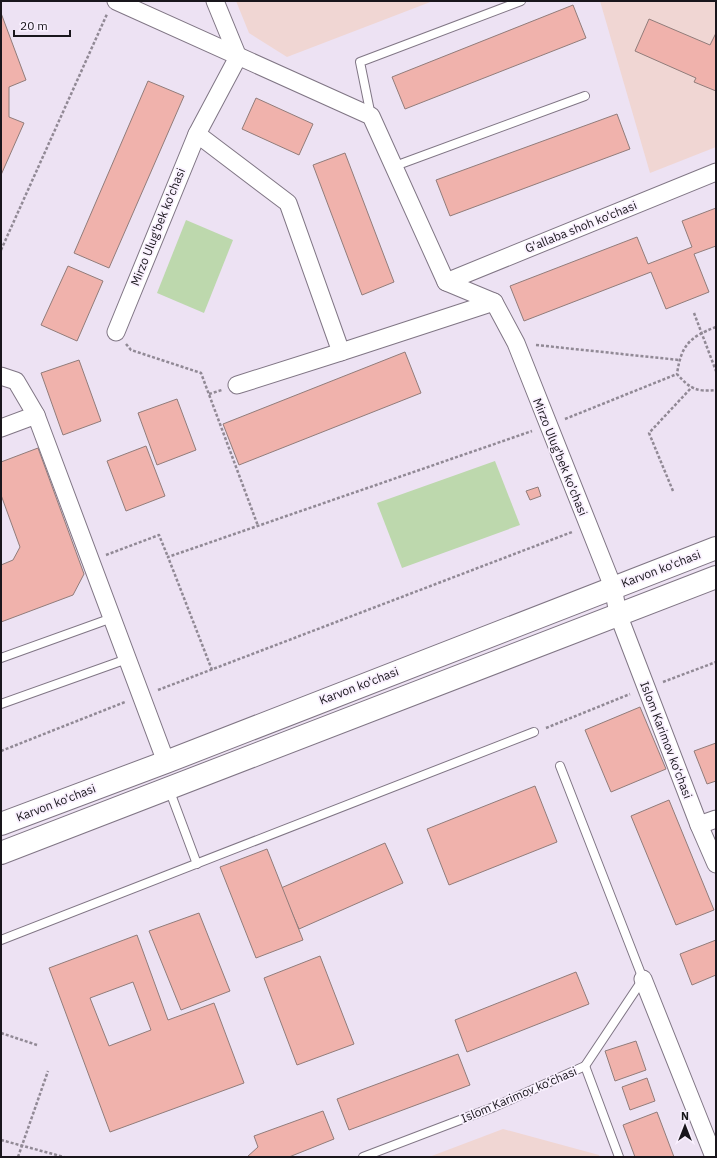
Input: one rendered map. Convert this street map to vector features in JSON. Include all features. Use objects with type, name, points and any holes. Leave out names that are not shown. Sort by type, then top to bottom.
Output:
[{"type":"main road","name":"Karvon ko'chasi","points":[[1,824],[166,762],[716,548]]},
{"type":"main road","points":[[1,853],[716,577]]},
{"type":"street","points":[[215,1],[238,57]]},
{"type":"street","points":[[113,5],[238,57],[371,116],[395,166],[446,282],[494,302]]},
{"type":"street","name":"Mirzo Ulug'bek ko'chasi","points":[[116,332],[197,134],[238,57]]},
{"type":"street","points":[[197,134],[288,203],[341,352]]},
{"type":"street","name":"G'allaba shoh ko'chasi","points":[[446,282],[716,172]]},
{"type":"street","points":[[237,385],[494,302]]},
{"type":"street","name":"Mirzo Ulug'bek ko'chasi","points":[[494,302],[516,343],[613,587],[618,614]]},
{"type":"street","points":[[1,376],[16,381],[36,415],[166,762]]},
{"type":"street","points":[[1,428],[36,415]]},
{"type":"street","name":"Islom Karimov ko‘chasi","points":[[618,614],[647,687],[698,825],[716,864]]},
{"type":"street","points":[[698,825],[716,819]]},
{"type":"street","points":[[643,979],[714,1157]]},
{"type":"lane","points":[[371,116],[360,62],[520,1]]},
{"type":"lane","points":[[395,166],[585,96]]},
{"type":"lane","points":[[1,658],[112,618]]},
{"type":"lane","points":[[1,704],[127,659]]},
{"type":"lane","points":[[1,940],[534,732]]},
{"type":"lane","points":[[560,766],[643,979],[584,1066]]},
{"type":"lane","points":[[169,789],[197,864]]},
{"type":"lane","name":"Islom Karimov ko‘chasi","points":[[364,1157],[494,1108],[584,1066],[619,1157]]},
{"type":"path","points":[[1,250],[113,5]]},
{"type":"path","points":[[694,313],[716,371]]},
{"type":"path","points":[[716,327],[702,333],[688,342],[679,360],[677,374],[686,385],[701,392],[716,390]]},
{"type":"path","points":[[116,332],[130,350],[201,373],[258,526]]},
{"type":"path","points":[[516,343],[679,360]]},
{"type":"path","points":[[168,557],[548,425],[677,374]]},
{"type":"path","points":[[673,491],[650,433],[692,387]]},
{"type":"path","points":[[1,751],[588,525]]},
{"type":"path","points":[[91,561],[159,535],[212,670]]},
{"type":"path","points":[[534,732],[647,687],[716,662]]},
{"type":"path","points":[[1,1033],[37,1044]]},
{"type":"path","points":[[18,1157],[48,1071]]},
{"type":"path","points":[[1,1140],[64,1157]]},
{"type":"shaded area","points":[[236,1],[433,1],[287,57],[249,33]]},
{"type":"shaded area","points":[[600,1],[716,1],[716,147],[650,173]]},
{"type":"shaded area","points":[[503,1129],[599,1155],[600,1157],[429,1157]]},
{"type":"green space","points":[[186,220],[233,240],[204,313],[157,293]]},
{"type":"green space","points":[[495,461],[520,525],[402,568],[377,503]]},
{"type":"building","points":[[573,5],[586,38],[405,109],[392,77]]},
{"type":"building","points":[[1,13],[26,80],[9,87],[9,117],[24,123],[1,175]]},
{"type":"building","points":[[649,19],[710,45],[716,33],[716,91],[694,82],[696,78],[635,51]]},
{"type":"building","points":[[148,81],[184,96],[109,268],[74,253]]},
{"type":"building","points":[[256,98],[313,124],[299,155],[242,129]]},
{"type":"building","points":[[617,114],[630,149],[450,216],[436,180]]},
{"type":"building","points":[[345,153],[394,282],[362,295],[313,165]]},
{"type":"building","points":[[716,208],[716,246],[694,254],[709,292],[666,309],[651,272],[524,321],[510,286],[637,237],[648,264],[692,247],[682,221]]},
{"type":"building","points":[[68,266],[103,281],[77,341],[41,325]]},
{"type":"building","points":[[405,352],[421,393],[239,465],[223,424]]},
{"type":"building","points":[[79,360],[101,421],[63,435],[41,373]]},
{"type":"building","points":[[177,399],[196,450],[157,465],[138,413]]},
{"type":"building","points":[[146,446],[165,496],[126,511],[107,461]]},
{"type":"building","points":[[38,448],[84,574],[73,595],[1,622],[1,565],[13,560],[20,547],[1,495],[1,462]]},
{"type":"building","points":[[538,487],[541,496],[530,500],[526,491]]},
{"type":"building","points":[[640,707],[666,769],[611,792],[585,730]]},
{"type":"building","points":[[716,743],[716,781],[707,784],[694,751]]},
{"type":"building","points":[[535,786],[557,842],[449,885],[427,829]]},
{"type":"building","points":[[669,800],[714,910],[676,925],[631,816]]},
{"type":"building","points":[[385,843],[403,883],[299,929],[281,888]]},
{"type":"building","points":[[267,849],[303,940],[256,958],[220,867]]},
{"type":"building","points":[[199,913],[230,991],[181,1010],[149,931]]},
{"type":"building","points":[[137,935],[168,1020],[214,1003],[244,1083],[110,1132],[49,968]],"holes":[[[133,982],[151,1030],[109,1046],[90,998]]]},
{"type":"building","points":[[716,940],[716,975],[692,985],[680,954]]},
{"type":"building","points":[[320,956],[354,1044],[297,1065],[264,978]]},
{"type":"building","points":[[576,972],[589,1004],[467,1052],[455,1020]]},
{"type":"building","points":[[636,1041],[646,1070],[615,1081],[605,1051]]},
{"type":"building","points":[[458,1054],[470,1085],[349,1130],[337,1099]]},
{"type":"building","points":[[647,1078],[655,1101],[630,1110],[622,1087]]},
{"type":"building","points":[[323,1111],[334,1139],[289,1157],[247,1157],[258,1147],[254,1136]]},
{"type":"building","points":[[657,1112],[674,1157],[635,1157],[623,1125]]}]
